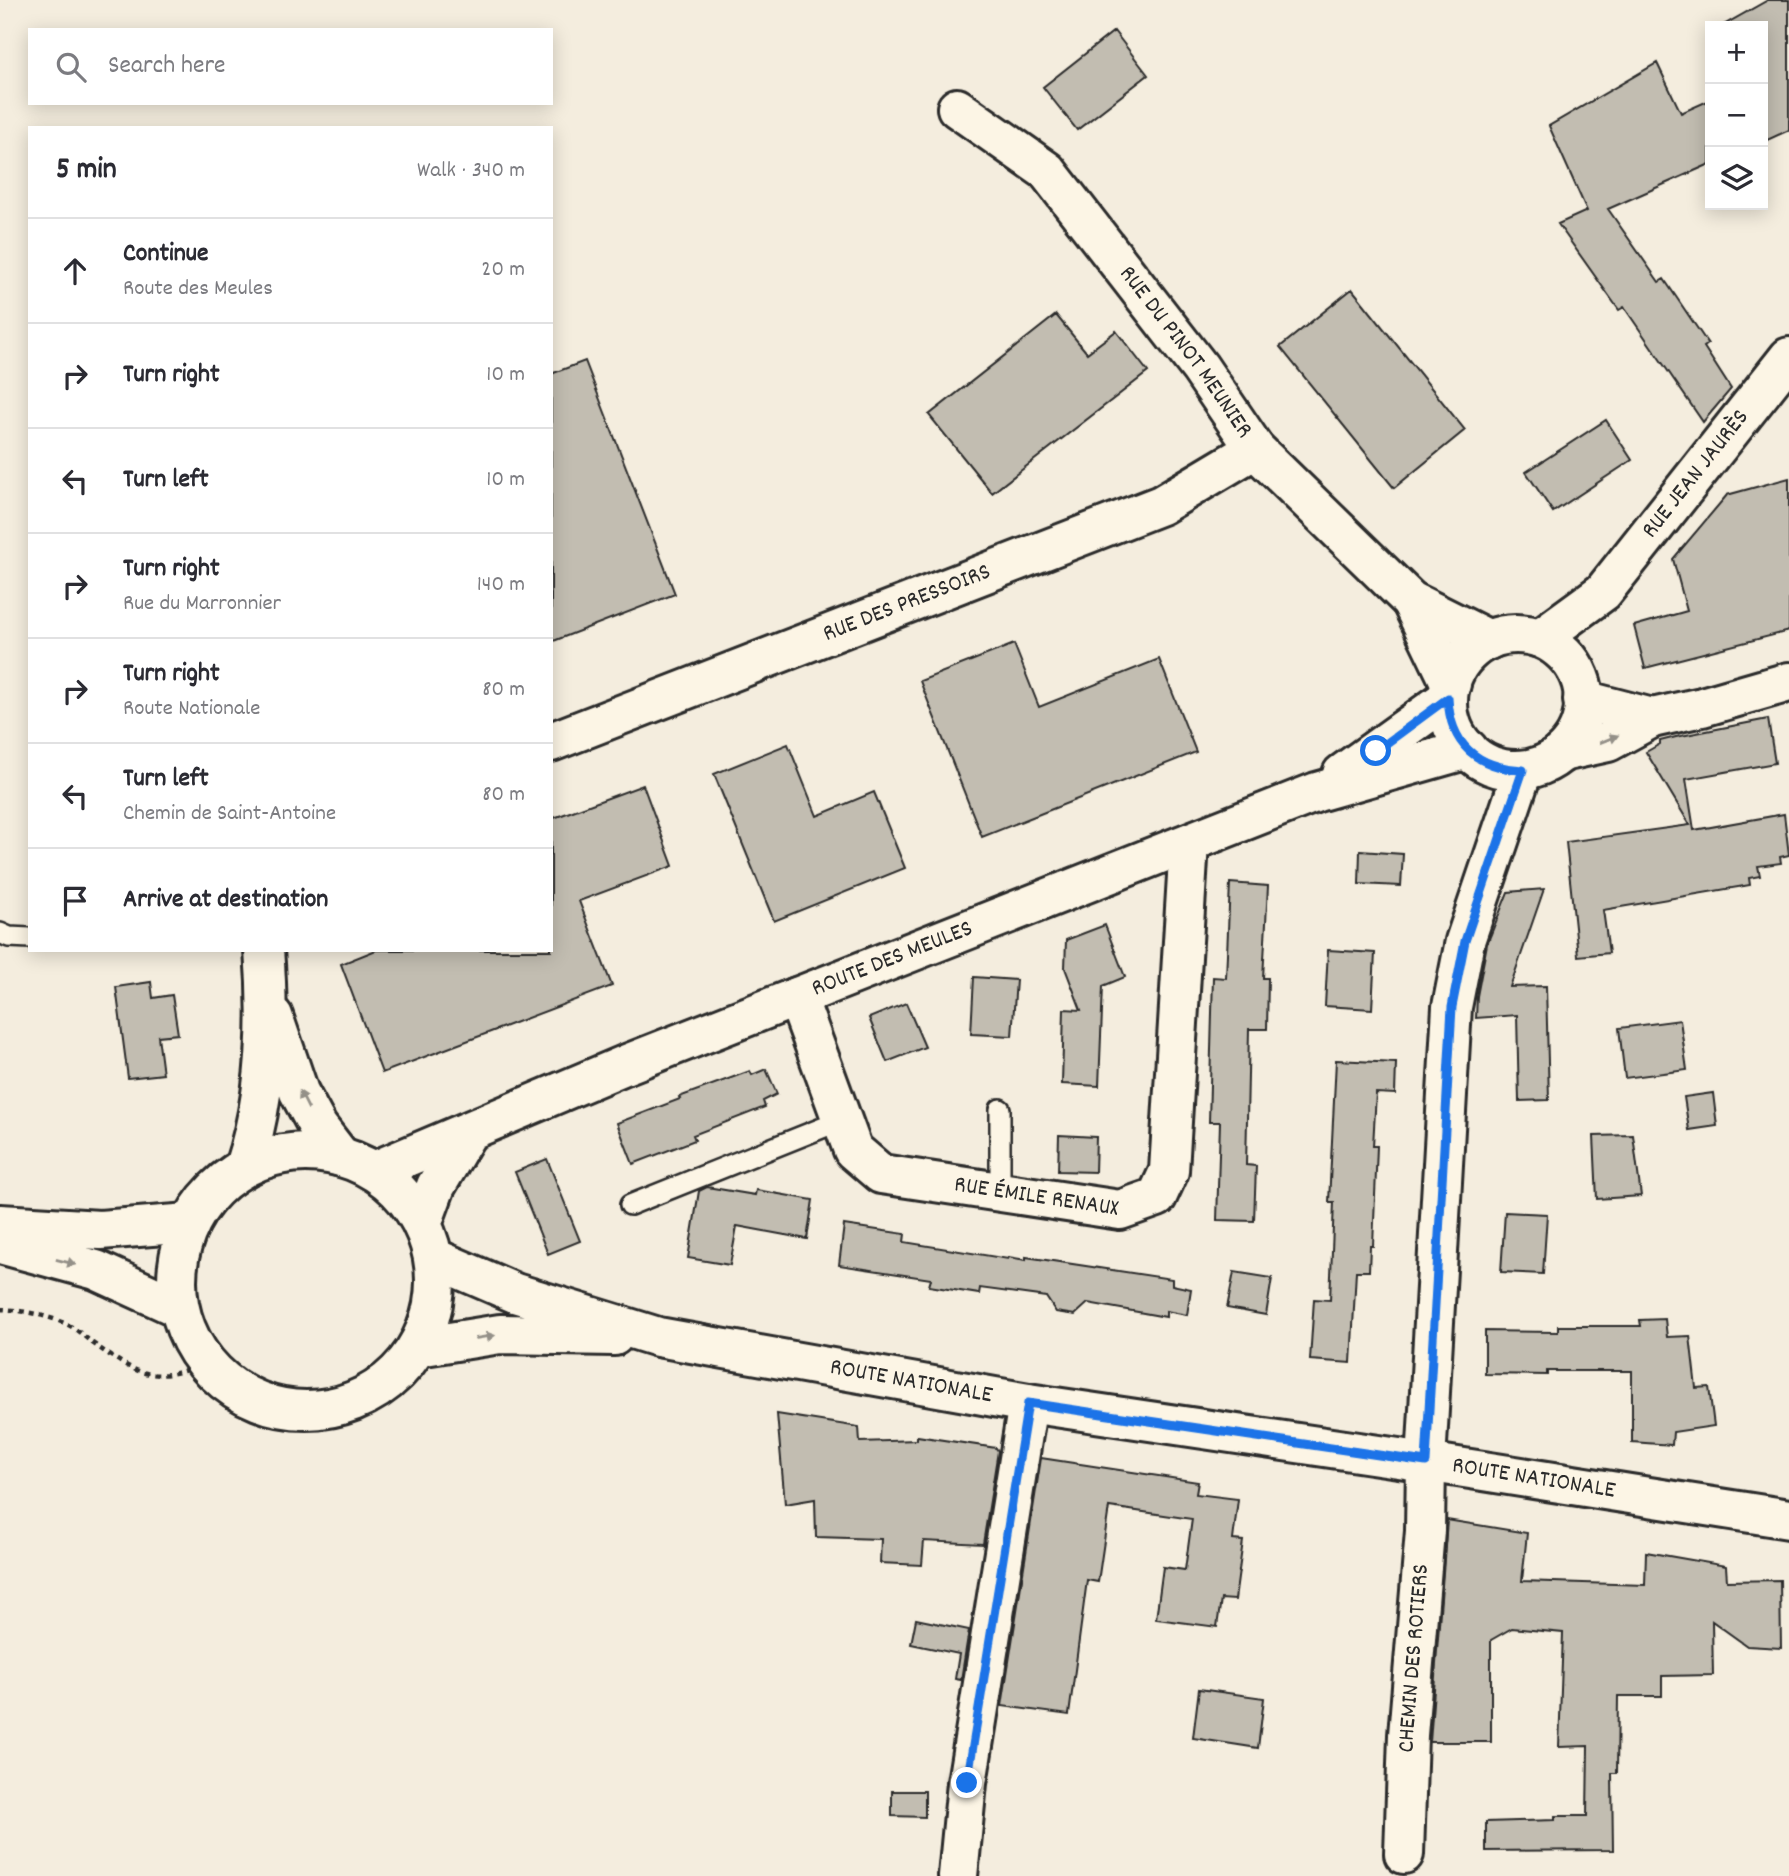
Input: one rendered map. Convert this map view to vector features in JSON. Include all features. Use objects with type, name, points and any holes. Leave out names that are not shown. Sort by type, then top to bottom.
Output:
[{"type":"street","name":"RUE DU PINOT MEUNIER","points":[[957,108],[1047,171],[1200,368],[1255,449],[1411,601],[1489,640]]},
{"type":"street","name":"RUE JEAN JAURÈS","points":[[1539,638],[1603,592],[1789,357]]},
{"type":"street","name":"RUE DES PRESSOIRS","points":[[553,740],[1161,505],[1255,449]]},
{"type":"street","name":"RUE JEAN JAURÈS","points":[[1580,685],[1603,592]]},
{"type":"street","name":"RUE DU PINOT MEUNIER","points":[[1411,601],[1449,691]]},
{"type":"street","points":[[1514,634],[1539,638],[1561,651],[1580,685],[1582,719],[1572,741],[1550,761],[1523,770],[1488,764],[1468,749],[1453,728],[1449,713],[1449,691],[1465,658],[1472,650],[1489,640],[1514,634]]},
{"type":"street","points":[[1562,752],[1608,741],[1653,718],[1789,682]]},
{"type":"street","points":[[1580,685],[1653,718]]},
{"type":"street","name":"ROUTE DES MEULES","points":[[1317,792],[1449,691]]},
{"type":"street","name":"ROUTE DES MEULES","points":[[357,1164],[468,1132],[627,1064],[1317,792],[1468,749]]},
{"type":"street","name":"CHEMIN DES ROTIERS","points":[[1404,1854],[1408,1735],[1425,1531],[1426,1462],[1452,1007],[1465,941],[1523,770]]},
{"type":"street","name":"RUE ÉMILE RENAUX","points":[[797,997],[853,1150],[881,1174],[1120,1210],[1157,1197],[1169,1171],[1189,843]]},
{"type":"street","points":[[244,1167],[254,1137],[261,1096],[268,1000],[264,952]]},
{"type":"street","points":[[268,1000],[299,1092],[318,1127],[357,1164],[402,1194],[428,1241],[514,1293],[658,1337]]},
{"type":"street","points":[[357,1164],[308,1152],[275,1156],[244,1167],[223,1182],[204,1201],[190,1223],[177,1265],[179,1308],[189,1337],[206,1363],[232,1387],[263,1404],[298,1410],[333,1408],[367,1396],[396,1375],[418,1347],[434,1304],[428,1241],[436,1186],[468,1132]]},
{"type":"street","points":[[0,1224],[100,1230],[190,1223]]},
{"type":"street","points":[[0,1244],[96,1270],[179,1308]]},
{"type":"street","points":[[418,1347],[500,1334],[658,1337]]},
{"type":"street","name":"ROUTE NATIONALE","points":[[658,1337],[1028,1403],[1789,1519]]},
{"type":"street","points":[[958,1876],[967,1783],[1028,1403]]},
{"type":"lane","points":[[0,933],[28,938]]},
{"type":"lane","points":[[1000,1109],[1000,1192]]},
{"type":"lane","points":[[630,1205],[842,1120]]},
{"type":"path","points":[[0,1309],[16,1310],[65,1323],[125,1367],[145,1374],[181,1374],[206,1363]]},
{"type":"building","points":[[1768,0],[1789,0],[1789,130],[1768,140],[1768,21],[1731,21]]},
{"type":"building","points":[[1114,31],[1148,75],[1077,130],[1043,87]]},
{"type":"building","points":[[1657,63],[1681,113],[1705,102],[1705,166],[1608,209],[1659,282],[1664,279],[1708,344],[1704,347],[1731,389],[1703,422],[1624,307],[1619,310],[1558,224],[1587,211],[1549,126]]},
{"type":"building","points":[[1352,289],[1465,430],[1394,488],[1280,347]]},
{"type":"building","points":[[1056,315],[1087,353],[1116,331],[1148,372],[992,493],[929,415]]},
{"type":"building","points":[[585,361],[675,594],[553,641],[553,373]]},
{"type":"building","points":[[1606,420],[1632,460],[1553,512],[1526,472]]},
{"type":"building","points":[[1789,478],[1789,631],[1645,668],[1634,626],[1687,611],[1673,559],[1727,495]]},
{"type":"building","points":[[1014,644],[1039,707],[1159,659],[1196,752],[982,837],[920,681]]},
{"type":"building","points":[[1768,719],[1775,763],[1686,779],[1694,830],[1784,814],[1789,855],[1780,857],[1781,863],[1758,866],[1760,876],[1749,878],[1750,885],[1603,910],[1609,953],[1578,956],[1566,842],[1690,825],[1646,752],[1660,744],[1660,741]]},
{"type":"building","points":[[788,744],[817,816],[874,792],[905,868],[774,921],[714,774]]},
{"type":"building","points":[[643,785],[673,866],[579,901],[612,986],[382,1073],[341,964],[371,952],[553,952],[553,818]]},
{"type":"building","points":[[1360,851],[1403,854],[1401,886],[1359,884]]},
{"type":"building","points":[[1230,883],[1268,886],[1263,978],[1268,978],[1267,1029],[1249,1029],[1246,1165],[1256,1166],[1254,1221],[1217,1220],[1220,1122],[1209,1122],[1213,977],[1226,978]]},
{"type":"building","points":[[1544,889],[1510,987],[1546,986],[1549,1100],[1519,1101],[1517,1015],[1476,1018],[1477,996],[1487,944],[1508,892]]},
{"type":"building","points":[[1105,925],[1125,977],[1103,986],[1099,1086],[1062,1084],[1064,1009],[1081,1010],[1065,968],[1066,940]]},
{"type":"building","points":[[1328,950],[1375,953],[1372,1009],[1325,1006]]},
{"type":"building","points":[[974,977],[1016,980],[1012,1036],[971,1034]]},
{"type":"building","points":[[151,982],[153,998],[172,995],[178,1034],[158,1036],[163,1074],[128,1078],[116,987]]},
{"type":"building","points":[[906,1003],[925,1047],[887,1062],[869,1018]]},
{"type":"building","points":[[1680,1020],[1687,1070],[1625,1078],[1619,1028]]},
{"type":"building","points":[[1336,1060],[1396,1063],[1395,1094],[1376,1093],[1373,1246],[1370,1246],[1369,1271],[1356,1271],[1351,1363],[1310,1360],[1314,1299],[1330,1300],[1334,1202],[1329,1202]]},
{"type":"building","points":[[766,1069],[777,1094],[763,1101],[765,1107],[693,1135],[695,1140],[633,1164],[617,1123],[750,1071],[752,1075]]},
{"type":"building","points":[[1713,1093],[1717,1126],[1689,1130],[1684,1097]]},
{"type":"building","points":[[1059,1135],[1096,1137],[1095,1172],[1058,1171]]},
{"type":"building","points":[[1633,1135],[1641,1196],[1597,1199],[1594,1136]]},
{"type":"building","points":[[547,1159],[580,1241],[548,1254],[515,1172]]},
{"type":"building","points":[[707,1187],[755,1195],[756,1190],[813,1200],[807,1239],[737,1226],[730,1265],[688,1258],[699,1191]]},
{"type":"building","points":[[1505,1212],[1547,1214],[1543,1274],[1501,1272]]},
{"type":"building","points":[[844,1225],[905,1234],[904,1242],[1008,1259],[1026,1260],[1026,1257],[1172,1279],[1172,1285],[1191,1289],[1187,1315],[1166,1311],[1166,1317],[1088,1303],[1075,1315],[1056,1312],[1046,1297],[980,1288],[979,1294],[929,1286],[931,1279],[839,1265]]},
{"type":"building","points":[[1234,1272],[1272,1278],[1266,1315],[1227,1308]]},
{"type":"building","points":[[1665,1319],[1667,1337],[1690,1336],[1696,1388],[1709,1387],[1714,1426],[1673,1432],[1672,1445],[1632,1442],[1632,1371],[1547,1371],[1547,1375],[1485,1374],[1485,1331],[1558,1332],[1558,1326],[1641,1326],[1640,1320]]},
{"type":"building","points":[[777,1414],[859,1427],[860,1442],[917,1440],[917,1436],[996,1448],[998,1451],[983,1544],[924,1541],[922,1565],[880,1563],[881,1539],[816,1537],[815,1499],[785,1504]]},
{"type":"building","points":[[1041,1458],[1198,1482],[1196,1494],[1238,1499],[1233,1540],[1243,1541],[1235,1600],[1221,1599],[1217,1627],[1156,1619],[1163,1567],[1185,1570],[1192,1519],[1109,1507],[1098,1582],[1087,1580],[1069,1715],[1002,1706]]},
{"type":"building","points":[[1447,1520],[1527,1533],[1522,1581],[1645,1585],[1646,1552],[1726,1566],[1727,1581],[1780,1580],[1781,1648],[1747,1646],[1712,1621],[1713,1675],[1662,1676],[1662,1696],[1618,1696],[1617,1773],[1612,1773],[1613,1850],[1486,1851],[1486,1822],[1587,1816],[1588,1746],[1559,1747],[1563,1633],[1512,1628],[1491,1640],[1491,1742],[1430,1742]]},
{"type":"building","points":[[916,1619],[969,1630],[961,1680],[955,1679],[959,1654],[911,1644]]},
{"type":"building","points":[[1199,1689],[1264,1698],[1258,1748],[1193,1738]]},
{"type":"building","points":[[892,1791],[925,1791],[925,1817],[892,1816]]},
{"type":"route","points":[[967,1783],[1028,1403],[1426,1462],[1452,1007],[1465,941],[1523,770],[1488,764],[1473,754],[1453,728],[1448,698],[1376,751]]}]
